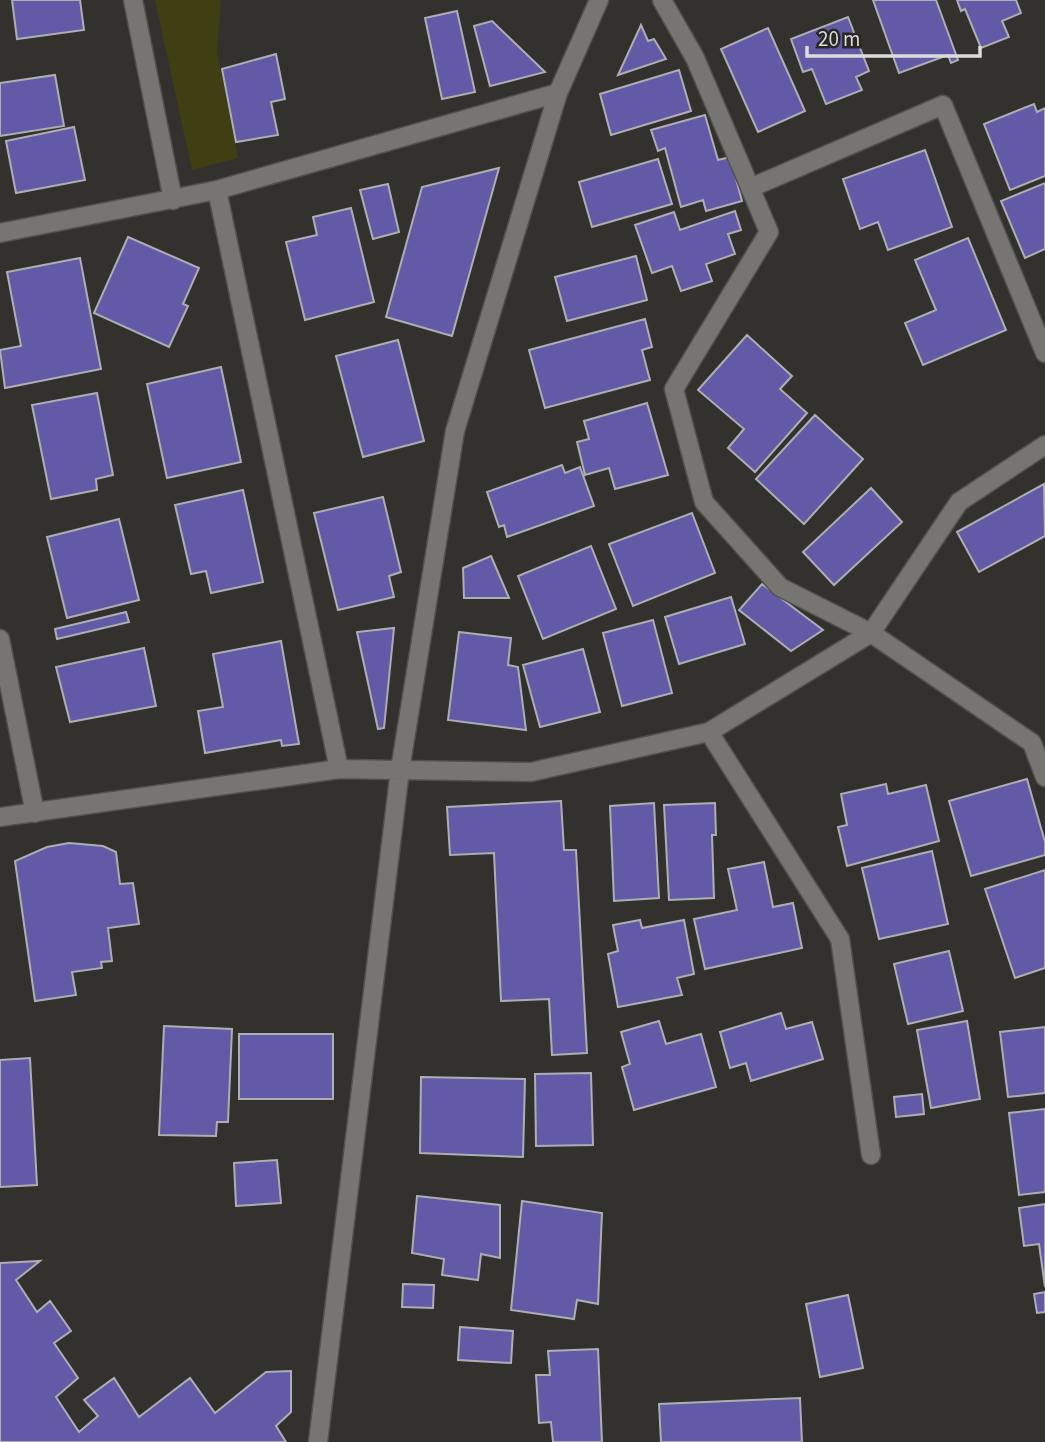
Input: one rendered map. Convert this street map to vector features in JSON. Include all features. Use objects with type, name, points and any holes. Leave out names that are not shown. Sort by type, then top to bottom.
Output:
[{"type":"street","points":[[133,0],[173,200]]},
{"type":"street","points":[[318,1442],[400,770],[455,431],[558,93],[599,0]]},
{"type":"street","points":[[662,0],[695,58],[769,232],[674,389],[704,502],[780,587],[871,633],[1032,743],[1045,777]]},
{"type":"street","points":[[0,233],[217,190],[558,93]]},
{"type":"street","points":[[750,188],[943,105],[1045,353]]},
{"type":"street","points":[[217,190],[339,769]]},
{"type":"street","points":[[0,817],[339,769],[531,772],[709,732],[871,633],[959,502],[1045,445]]},
{"type":"street","points":[[0,639],[35,813]]},
{"type":"street","points":[[709,732],[840,939],[871,1155]]},
{"type":"shaded area","points":[[155,0],[221,0],[217,52],[238,158],[192,170]]},
{"type":"building","points":[[12,0],[80,0],[84,30],[17,39]]},
{"type":"building","points":[[873,0],[936,0],[958,60],[951,63],[948,55],[899,73]]},
{"type":"building","points":[[957,0],[1016,0],[1021,13],[1002,21],[1009,37],[981,48],[965,9],[961,11]]},
{"type":"building","points":[[457,11],[475,92],[442,99],[425,18]]},
{"type":"building","points":[[848,17],[869,71],[856,77],[862,90],[826,104],[812,69],[803,72],[791,39]]},
{"type":"building","points":[[492,21],[545,72],[490,86],[474,26]]},
{"type":"building","points":[[641,25],[648,41],[654,39],[666,59],[618,75]]},
{"type":"building","points":[[768,28],[805,111],[758,132],[721,49]]},
{"type":"building","points":[[276,54],[285,99],[271,102],[278,135],[236,142],[222,69]]},
{"type":"building","points":[[679,70],[691,111],[611,135],[600,94]]},
{"type":"building","points":[[55,75],[64,126],[0,136],[0,83]]},
{"type":"building","points":[[1034,104],[1037,112],[1045,108],[1045,176],[1010,190],[984,124]]},
{"type":"building","points":[[705,115],[718,160],[730,157],[742,201],[706,211],[703,200],[681,207],[665,148],[658,151],[651,130]]},
{"type":"building","points":[[74,127],[85,180],[16,193],[6,141]]},
{"type":"building","points":[[925,150],[952,227],[888,250],[878,222],[860,229],[843,179]]},
{"type":"building","points":[[658,159],[672,204],[592,227],[579,182]]},
{"type":"building","points":[[499,168],[452,336],[386,317],[422,187]]},
{"type":"building","points":[[1045,183],[1045,249],[1025,258],[1001,201]]},
{"type":"building","points":[[388,184],[399,232],[373,239],[360,190]]},
{"type":"building","points":[[351,208],[374,302],[305,320],[286,242],[317,235],[313,217]]},
{"type":"building","points":[[735,211],[741,230],[728,234],[735,254],[706,264],[712,281],[681,291],[672,266],[652,273],[635,225],[674,212],[680,230]]},
{"type":"building","points":[[128,237],[199,268],[183,304],[188,306],[169,347],[94,313]]},
{"type":"building","points":[[968,238],[1006,330],[923,365],[905,323],[936,310],[915,260]]},
{"type":"building","points":[[636,256],[647,300],[567,321],[555,277]]},
{"type":"building","points":[[80,258],[101,369],[5,388],[0,350],[21,346],[7,272]]},
{"type":"building","points":[[645,319],[652,347],[642,350],[650,380],[545,408],[529,350]]},
{"type":"building","points":[[747,335],[792,376],[780,389],[807,413],[755,472],[728,448],[744,429],[698,390]]},
{"type":"building","points":[[398,340],[424,441],[363,457],[336,356]]},
{"type":"building","points":[[221,367],[241,462],[167,478],[147,384]]},
{"type":"building","points":[[97,393],[113,475],[96,479],[97,490],[51,499],[32,405]]},
{"type":"building","points":[[647,403],[668,475],[615,489],[609,468],[585,475],[577,442],[589,439],[584,421]]},
{"type":"building","points":[[815,415],[863,459],[804,524],[756,479]]},
{"type":"building","points":[[562,465],[565,473],[580,467],[594,506],[507,537],[504,525],[499,527],[487,492]]},
{"type":"building","points":[[1044,484],[1045,536],[979,572],[957,532]]},
{"type":"building","points":[[871,488],[902,522],[834,585],[803,552]]},
{"type":"building","points":[[243,490],[263,582],[211,593],[206,571],[191,574],[175,505]]},
{"type":"building","points":[[383,497],[401,572],[389,576],[394,597],[338,610],[314,513]]},
{"type":"building","points":[[692,513],[715,573],[633,606],[609,544]]},
{"type":"building","points":[[119,519],[139,600],[67,618],[47,537]]},
{"type":"building","points":[[591,546],[616,609],[543,639],[518,576]]},
{"type":"building","points":[[491,556],[509,598],[464,598],[463,568]]},
{"type":"building","points":[[762,584],[823,630],[791,651],[739,610]]},
{"type":"building","points":[[731,597],[745,644],[679,664],[665,617]]},
{"type":"building","points":[[126,612],[129,622],[57,639],[55,629]]},
{"type":"building","points":[[653,620],[672,693],[622,706],[603,633]]},
{"type":"building","points":[[394,628],[384,728],[378,729],[357,632]]},
{"type":"building","points":[[459,632],[511,638],[508,665],[518,667],[526,730],[448,720]]},
{"type":"building","points":[[281,641],[299,744],[282,746],[281,740],[205,753],[198,711],[223,707],[213,654]]},
{"type":"building","points":[[144,648],[156,706],[70,722],[56,667]]},
{"type":"building","points":[[583,649],[600,712],[540,727],[523,665]]},
{"type":"building","points":[[1027,779],[1045,842],[1045,855],[971,876],[949,801]]},
{"type":"building","points":[[886,784],[888,794],[926,785],[939,841],[847,866],[838,827],[847,825],[841,794]]},
{"type":"building","points":[[561,801],[564,850],[576,850],[587,1053],[552,1055],[549,999],[501,1001],[494,853],[450,855],[447,807]]},
{"type":"building","points":[[654,803],[659,898],[614,901],[610,806]]},
{"type":"building","points":[[715,803],[716,835],[712,835],[714,898],[669,900],[664,805]]},
{"type":"building","points":[[69,843],[103,846],[116,852],[120,884],[133,883],[139,924],[108,928],[112,961],[101,962],[102,968],[72,972],[76,995],[35,1001],[15,861],[47,847]]},
{"type":"building","points":[[932,851],[948,924],[879,939],[862,868]]},
{"type":"building","points":[[764,862],[773,907],[793,903],[802,948],[705,969],[694,919],[737,910],[728,869]]},
{"type":"building","points":[[1045,870],[1045,968],[1015,978],[985,889]]},
{"type":"building","points":[[640,920],[642,928],[684,920],[694,974],[677,978],[682,995],[618,1007],[608,954],[618,951],[613,925]]},
{"type":"building","points":[[949,951],[963,1011],[908,1024],[894,964]]},
{"type":"building","points":[[781,1013],[786,1029],[812,1022],[823,1059],[751,1081],[746,1063],[730,1068],[720,1032]]},
{"type":"building","points":[[659,1021],[666,1044],[701,1034],[716,1087],[634,1110],[622,1067],[630,1064],[621,1032]]},
{"type":"building","points":[[967,1021],[980,1099],[931,1108],[917,1030]]},
{"type":"building","points":[[164,1026],[232,1029],[228,1122],[217,1122],[216,1136],[159,1135]]},
{"type":"building","points":[[1045,1027],[1045,1093],[1008,1097],[1000,1032]]},
{"type":"building","points":[[239,1034],[333,1034],[333,1099],[239,1099]]},
{"type":"building","points":[[30,1058],[37,1185],[0,1187],[0,1060]]},
{"type":"building","points":[[591,1073],[593,1145],[536,1146],[535,1074]]},
{"type":"building","points":[[421,1077],[525,1079],[523,1157],[420,1153]]},
{"type":"building","points":[[922,1094],[924,1114],[896,1117],[894,1097]]},
{"type":"building","points":[[1045,1109],[1045,1192],[1019,1195],[1009,1113]]},
{"type":"building","points":[[277,1160],[281,1203],[236,1206],[234,1163]]},
{"type":"building","points":[[417,1196],[500,1205],[500,1258],[481,1254],[478,1280],[442,1275],[444,1259],[412,1253]]},
{"type":"building","points":[[522,1201],[602,1213],[598,1304],[577,1300],[574,1319],[511,1310]]},
{"type":"building","points":[[1045,1204],[1045,1287],[1039,1244],[1024,1246],[1019,1208]]},
{"type":"building","points":[[40,1261],[16,1280],[37,1312],[50,1301],[71,1331],[54,1343],[78,1378],[56,1397],[79,1432],[98,1416],[84,1400],[114,1378],[139,1417],[190,1378],[215,1413],[266,1372],[291,1371],[291,1412],[276,1426],[286,1442],[0,1442],[0,1263]]},
{"type":"building","points":[[403,1284],[434,1285],[433,1308],[402,1307]]},
{"type":"building","points":[[1045,1292],[1045,1312],[1037,1313],[1034,1294]]},
{"type":"building","points":[[848,1295],[863,1368],[820,1377],[806,1304]]},
{"type":"building","points":[[460,1327],[513,1331],[511,1363],[458,1360]]},
{"type":"building","points":[[598,1349],[602,1442],[553,1442],[551,1422],[539,1423],[536,1375],[550,1375],[548,1351]]},
{"type":"building","points":[[800,1398],[802,1442],[661,1442],[659,1404]]}]
